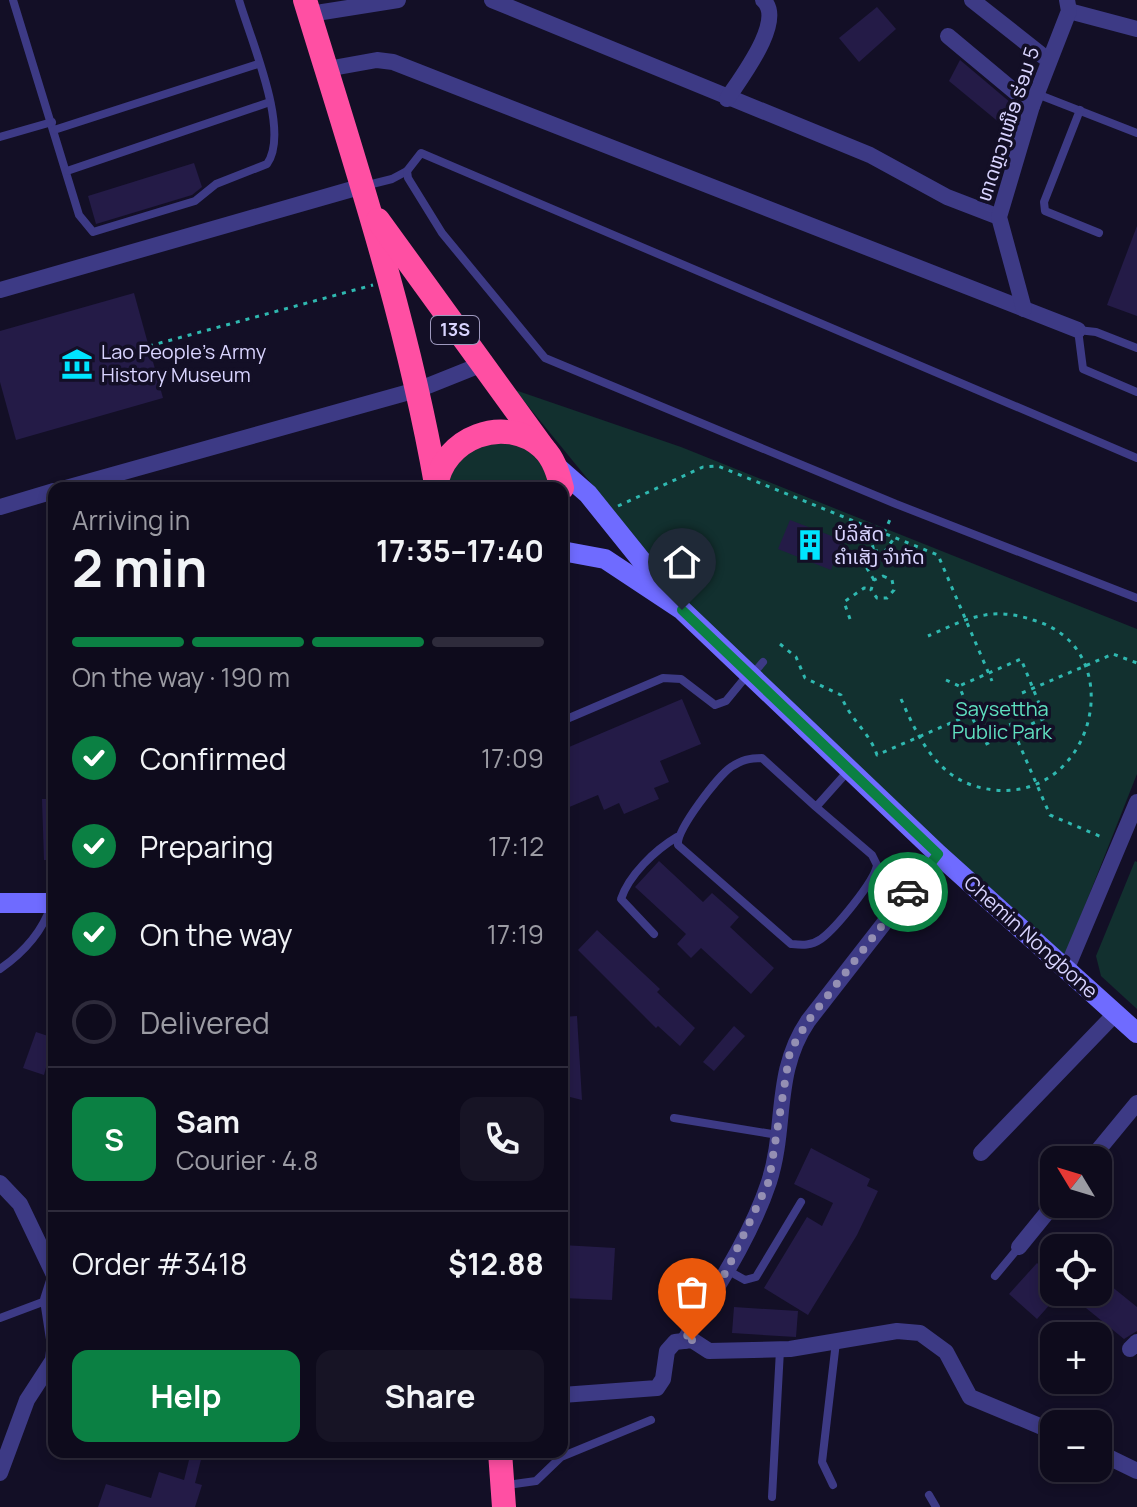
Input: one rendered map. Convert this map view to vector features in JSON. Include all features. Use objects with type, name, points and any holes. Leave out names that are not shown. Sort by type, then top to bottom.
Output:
[{"type":"highway","name":"13S","points":[[308,7],[420,389],[435,482]]},
{"type":"highway","name":"13S","points":[[366,197],[556,473]]},
{"type":"highway","name":"13S","points":[[437,482],[445,461],[461,443],[483,433],[511,431],[556,473]]},
{"type":"highway","points":[[490,1458],[500,1500]]},
{"type":"highway","points":[[500,1458],[500,1500]]},
{"type":"street","points":[[308,7],[398,0]]},
{"type":"street","points":[[492,0],[727,99],[870,155],[947,197],[999,217]]},
{"type":"street","points":[[727,99],[767,31],[770,17],[768,4],[763,0]]},
{"type":"street","points":[[972,0],[1048,60]]},
{"type":"street","points":[[1068,6],[1137,29]]},
{"type":"street","name":"ທາດຫຼວງເໜືອ ຮ່ອມ 5","points":[[1024,309],[999,217],[1034,100],[1068,6]]},
{"type":"street","points":[[948,36],[1034,100]]},
{"type":"street","points":[[327,69],[377,60],[393,62],[1078,330]]},
{"type":"street","points":[[0,290],[366,197]]},
{"type":"street","points":[[87,482],[420,389],[480,365]]},
{"type":"street","points":[[568,483],[604,514],[682,610]]},
{"type":"street","points":[[0,507],[48,493]]},
{"type":"street","points":[[568,552],[605,559],[682,610]]},
{"type":"street","name":"Chemin Nongbone","points":[[682,610],[714,632],[755,670],[850,769],[938,854],[1137,1033]]},
{"type":"street","points":[[1067,968],[1137,802]]},
{"type":"street","points":[[684,1341],[727,1270],[769,1181],[786,1066],[794,1043],[938,854]]},
{"type":"street","points":[[0,903],[48,903]]},
{"type":"street","points":[[981,1153],[1116,1013]]},
{"type":"street","points":[[1102,1146],[1137,1103]]},
{"type":"street","points":[[0,1183],[20,1204],[48,1265]]},
{"type":"street","points":[[1019,1247],[1043,1218]]},
{"type":"street","points":[[568,1395],[657,1388],[663,1379],[670,1346],[684,1341],[697,1342],[709,1351],[780,1350],[897,1331],[928,1336],[946,1352],[970,1397],[1040,1426]]},
{"type":"street","points":[[0,1473],[27,1400],[48,1368]]},
{"type":"street","points":[[1112,1459],[1137,1471]]},
{"type":"lane","points":[[13,0],[79,215],[93,232],[195,201],[216,184],[267,164],[272,158],[276,140],[270,102],[239,0]]},
{"type":"lane","points":[[0,137],[53,126],[258,64]]},
{"type":"lane","points":[[1034,100],[1080,110],[1137,133]]},
{"type":"lane","points":[[67,171],[270,102]]},
{"type":"lane","points":[[1080,110],[1044,202],[1045,211],[1099,233]]},
{"type":"lane","points":[[366,197],[407,171],[421,153],[1137,458]]},
{"type":"lane","points":[[407,171],[442,233],[545,358],[896,504],[1137,598]]},
{"type":"lane","points":[[1137,348],[1096,332],[1078,330],[1083,369],[1137,392]]},
{"type":"lane","points":[[568,718],[663,678],[681,679],[715,705],[726,701],[755,670]]},
{"type":"lane","points":[[654,934],[621,899],[624,888],[653,856],[677,837],[728,769],[746,758],[762,758],[872,855],[877,865],[873,879],[822,939],[808,946],[791,944],[678,845],[677,837]]},
{"type":"lane","points":[[816,807],[850,769]]},
{"type":"lane","points":[[0,969],[20,954],[48,915]]},
{"type":"lane","points":[[674,1118],[778,1135]]},
{"type":"lane","points":[[727,1270],[745,1280],[756,1277],[801,1202]]},
{"type":"lane","points":[[995,1276],[1019,1247]]},
{"type":"lane","points":[[0,1318],[48,1300]]},
{"type":"lane","points":[[833,1485],[822,1462],[836,1341]]},
{"type":"lane","points":[[772,1497],[780,1350]]},
{"type":"lane","points":[[568,1454],[651,1420]]},
{"type":"lane","points":[[500,1500],[536,1481],[560,1458]]},
{"type":"lane","points":[[929,1495],[936,1507]]},
{"type":"path","points":[[149,346],[389,281]]},
{"type":"path","points":[[604,514],[703,467],[718,466],[938,555],[992,681]]},
{"type":"path","points":[[884,533],[896,504]]},
{"type":"path","points":[[867,526],[874,551]]},
{"type":"path","points":[[871,590],[874,580],[862,560],[874,551],[885,551],[895,537]]},
{"type":"path","points":[[850,619],[844,602],[864,588],[871,590],[877,598],[887,598],[894,590],[892,580],[883,576],[874,580]]},
{"type":"path","points":[[901,699],[918,738],[947,773],[971,786],[1009,791],[1037,785],[1059,770],[1076,752],[1088,729],[1093,708],[1084,666],[1076,649],[1060,632],[1039,622],[1001,613],[966,620],[928,636]]},
{"type":"path","points":[[780,644],[796,657],[805,678],[841,695],[847,712],[871,738],[877,755],[983,709]]},
{"type":"path","points":[[1022,693],[1113,654],[1137,663]]},
{"type":"path","points":[[946,680],[959,686],[984,745],[1045,718],[1021,659],[959,686]]},
{"type":"path","points":[[1010,723],[1050,815],[1105,838]]},
{"type":"green space","name":"Saysettha Public Park","points":[[515,390],[681,447],[1137,629],[1137,774],[1065,956],[938,846],[705,623]]},
{"type":"green space","points":[[484,437],[537,449],[555,482],[442,482],[450,463]]},
{"type":"green space","points":[[1135,861],[1137,1009],[1101,976],[1096,956]]},
{"type":"building","points":[[877,7],[896,29],[859,62],[839,38]]},
{"type":"building","points":[[960,60],[1011,103],[1001,124],[949,81]]},
{"type":"building","points":[[194,163],[202,187],[192,195],[96,224],[88,196]]},
{"type":"building","points":[[1137,226],[1137,316],[1107,305]]},
{"type":"building","name":"Lao People's Army History Museum","points":[[134,293],[163,398],[16,440],[0,382],[0,331]]},
{"type":"building","name":"ບໍລິສັດ ຄຳເສັງ ຈຳກັດ","points":[[790,520],[842,540],[831,570],[778,549]]},
{"type":"building","points":[[682,699],[701,744],[660,761],[669,782],[654,788],[659,799],[624,814],[619,803],[604,810],[598,795],[568,808],[568,747]]},
{"type":"building","points":[[42,799],[48,799],[48,860],[44,860]]},
{"type":"building","points":[[659,861],[703,902],[712,893],[739,917],[730,927],[774,968],[751,994],[701,948],[691,958],[677,944],[686,934],[635,887]]},
{"type":"building","points":[[597,930],[660,989],[657,992],[695,1028],[680,1046],[658,1026],[656,1028],[578,950]]},
{"type":"building","points":[[577,1016],[582,1100],[568,1096],[568,1017]]},
{"type":"building","points":[[734,1026],[745,1036],[714,1071],[703,1062]]},
{"type":"building","points":[[36,1032],[48,1036],[48,1060],[44,1075],[23,1068]]},
{"type":"building","points":[[811,1148],[870,1179],[867,1186],[878,1191],[857,1235],[808,1315],[764,1288],[807,1217],[822,1226],[833,1203],[794,1184]]},
{"type":"building","points":[[568,1245],[615,1248],[612,1300],[568,1298]]},
{"type":"building","points":[[1037,1263],[1040,1266],[1040,1306],[1049,1306],[1037,1319],[1009,1294]]},
{"type":"building","points":[[1112,1287],[1137,1307],[1137,1331],[1124,1339],[1112,1329],[1112,1322],[1103,1322],[1086,1308],[1112,1306]]},
{"type":"building","points":[[734,1307],[798,1311],[796,1337],[732,1333]]},
{"type":"building","points":[[190,1458],[201,1458],[195,1483],[202,1485],[195,1507],[98,1507],[106,1484],[151,1498],[159,1472],[184,1480]]},
{"type":"way so far","points":[[692,1340],[684,1341],[727,1270],[769,1181],[790,1051],[808,1021],[908,892]]},
{"type":"place","name":"Lao People's Army History Museum","points":[[77,364]]},
{"type":"place","name":"ບໍລິສັດ ຄຳເສັງ ຈຳກັດ","points":[[810,545]]},
{"type":"route","points":[[682,610],[938,854],[908,892]]}]
